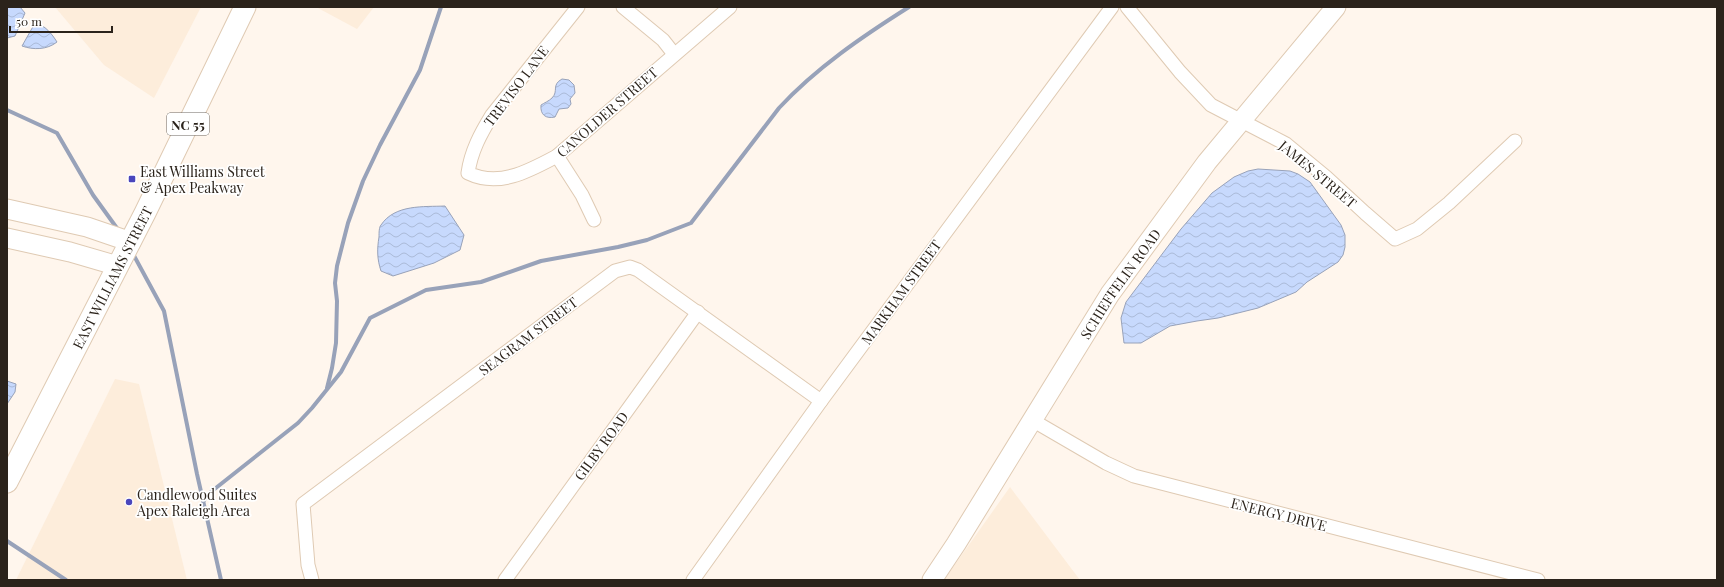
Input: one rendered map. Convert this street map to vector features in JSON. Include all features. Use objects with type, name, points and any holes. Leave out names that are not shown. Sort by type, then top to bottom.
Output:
[{"type":"main road","name":"EAST WILLIAMS STREET","points":[[7,482],[131,242],[245,7]]},
{"type":"street","name":"TREVISO LANE","points":[[468,173],[470,158],[492,115],[578,7]]},
{"type":"street","points":[[623,7],[662,40],[674,54]]},
{"type":"street","name":"CANOLDER STREET","points":[[468,173],[479,178],[504,179],[540,165],[557,156],[730,7]]},
{"type":"street","name":"MARKHAM STREET","points":[[693,580],[821,401],[1112,7]]},
{"type":"street","name":"JAMES STREET","points":[[1127,7],[1180,72],[1211,105],[1286,144],[1326,177],[1364,213],[1395,239],[1417,229],[1515,141]]},
{"type":"street","name":"SCHIEFFELIN ROAD","points":[[932,580],[956,544],[1110,294],[1183,194],[1336,7]]},
{"type":"street","points":[[557,156],[582,196],[594,220]]},
{"type":"street","points":[[7,209],[87,227],[131,242]]},
{"type":"street","points":[[7,238],[70,252],[118,266]]},
{"type":"street","name":"SEAGRAM STREET","points":[[312,580],[308,565],[302,504],[616,271],[630,267],[638,270],[821,401]]},
{"type":"street","name":"GILBY ROAD","points":[[505,580],[698,312]]},
{"type":"street","name":"ENERGY DRIVE","points":[[1032,420],[1106,464],[1134,476],[1531,579]]},
{"type":"shaded area","points":[[55,7],[201,7],[154,98],[104,65]]},
{"type":"shaded area","points":[[316,7],[374,7],[357,29]]},
{"type":"shaded area","points":[[115,379],[139,384],[187,580],[16,580]]},
{"type":"shaded area","points":[[1010,487],[1080,580],[944,580]]},
{"type":"water","points":[[7,7],[20,7],[25,13],[15,36],[7,38]]},
{"type":"water","points":[[35,23],[45,28],[57,42],[44,48],[22,46]]},
{"type":"water","points":[[562,79],[569,80],[574,85],[575,93],[570,99],[571,104],[568,108],[559,109],[555,117],[546,117],[543,114],[541,105],[552,98],[557,84]]},
{"type":"water","points":[[1258,169],[1290,171],[1298,174],[1310,182],[1341,225],[1345,235],[1343,255],[1338,262],[1307,282],[1296,292],[1258,308],[1218,318],[1170,326],[1141,343],[1124,343],[1121,318],[1126,302],[1181,229],[1212,193],[1234,177],[1248,171]]},
{"type":"water","points":[[445,206],[464,235],[460,250],[434,263],[393,276],[381,271],[378,254],[379,230],[380,226],[387,218],[394,213],[410,208]]},
{"type":"water","points":[[7,381],[16,384],[15,392],[7,404]]},
{"type":"waterway","points":[[327,388],[336,343],[337,301],[335,283],[337,266],[348,223],[363,181],[380,145],[420,70],[441,7]]},
{"type":"waterway","points":[[203,502],[207,495],[298,423],[312,408],[341,372],[370,318],[426,290],[481,282],[541,261],[618,247],[647,240],[691,223],[779,108],[793,93],[841,53],[874,29],[909,7]]},
{"type":"waterway","points":[[7,110],[57,133],[93,195],[119,231]]},
{"type":"waterway","points":[[132,252],[164,311],[197,474],[221,580]]},
{"type":"waterway","points":[[7,541],[66,580]]},
{"type":"place","name":"East Williams Street & Apex Peakway","points":[[132,179]]},
{"type":"place","name":"Candlewood Suites Apex Raleigh Area","points":[[129,502]]}]
